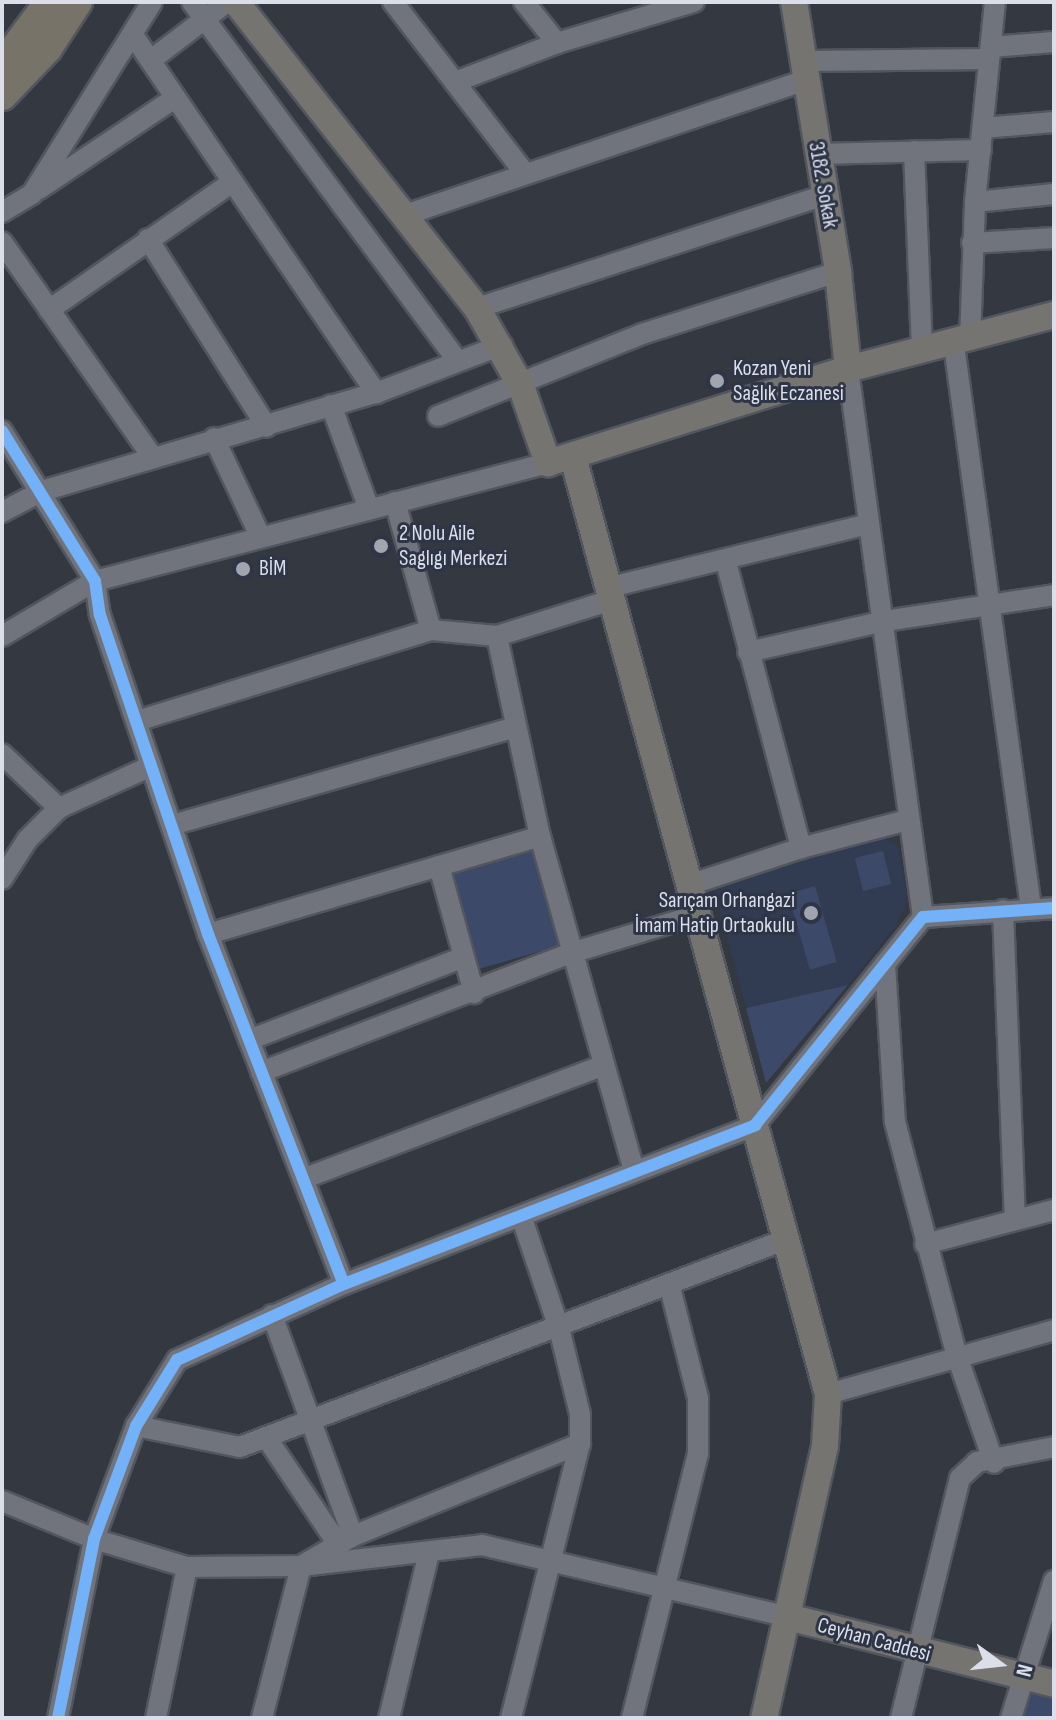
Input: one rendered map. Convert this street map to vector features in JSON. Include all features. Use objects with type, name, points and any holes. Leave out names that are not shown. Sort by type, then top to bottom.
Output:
[{"type":"highway","points":[[2,66],[50,2]]},
{"type":"highway","points":[[2,95],[47,48],[77,2]]},
{"type":"main road","points":[[236,2],[405,215],[502,345],[560,460],[607,595],[828,1394],[825,1446],[764,1718]]},
{"type":"main road","name":"3182. Sokak","points":[[794,2],[838,272],[848,369]]},
{"type":"main road","points":[[560,460],[848,369],[962,342],[1054,315]]},
{"type":"main road","name":"Ceyhan Caddesi","points":[[788,1617],[916,1652],[1054,1684]]},
{"type":"street","points":[[32,194],[152,2]]},
{"type":"street","points":[[151,60],[198,11],[227,2]]},
{"type":"street","points":[[393,2],[524,172]]},
{"type":"street","points":[[524,2],[557,43]]},
{"type":"street","points":[[455,82],[557,43],[694,2]]},
{"type":"street","points":[[995,2],[962,342],[990,604],[1031,908]]},
{"type":"street","points":[[198,11],[458,361]]},
{"type":"street","points":[[133,35],[376,393]]},
{"type":"street","points":[[405,215],[806,70],[990,53],[1054,42]]},
{"type":"street","points":[[2,212],[175,98]]},
{"type":"street","points":[[983,128],[1054,122]]},
{"type":"street","points":[[817,154],[981,150]]},
{"type":"street","points":[[914,151],[922,352]]},
{"type":"street","points":[[49,310],[231,183]]},
{"type":"street","points":[[975,202],[1054,194]]},
{"type":"street","points":[[477,308],[825,195]]},
{"type":"street","points":[[972,243],[1054,238]]},
{"type":"street","points":[[148,239],[267,427]]},
{"type":"street","points":[[2,242],[151,455]]},
{"type":"street","points":[[438,416],[521,386],[642,334],[838,272]]},
{"type":"street","points":[[2,512],[42,491],[151,455],[267,427],[376,393],[502,345]]},
{"type":"street","points":[[848,369],[865,525],[885,621],[908,820],[923,917]]},
{"type":"street","points":[[331,405],[369,509]]},
{"type":"street","points":[[2,431],[95,581],[100,615],[208,934],[344,1284]]},
{"type":"street","points":[[214,438],[261,538]]},
{"type":"street","points":[[2,636],[95,581],[560,460]]},
{"type":"street","points":[[395,502],[431,630]]},
{"type":"street","points":[[137,721],[431,630],[497,636],[607,595],[865,525]]},
{"type":"street","points":[[726,562],[801,848]]},
{"type":"street","points":[[748,652],[885,621],[1054,595]]},
{"type":"street","points":[[497,636],[540,836],[601,1066],[634,1170]]},
{"type":"street","points":[[172,825],[516,727]]},
{"type":"street","points":[[4,760],[59,808]]},
{"type":"street","points":[[2,879],[27,840],[59,808],[151,766]]},
{"type":"street","points":[[689,885],[801,848],[908,820]]},
{"type":"street","points":[[208,934],[540,836]]},
{"type":"street","points":[[439,866],[474,993]]},
{"type":"street","points":[[58,1718],[94,1539],[136,1426],[177,1360],[344,1284],[522,1219],[634,1170],[755,1125],[923,917],[1054,908]]},
{"type":"street","points":[[1003,910],[1015,1220]]},
{"type":"street","points":[[261,1072],[474,993],[571,953],[697,915]]},
{"type":"street","points":[[249,1040],[464,957]]},
{"type":"street","points":[[885,964],[895,1122],[957,1356],[994,1463]]},
{"type":"street","points":[[305,1178],[601,1066]]},
{"type":"street","points":[[925,1244],[1054,1210]]},
{"type":"street","points":[[511,1718],[580,1444],[580,1414],[559,1328],[522,1219]]},
{"type":"street","points":[[136,1426],[221,1447],[240,1447],[308,1418],[670,1287],[787,1239]]},
{"type":"street","points":[[632,1718],[698,1453],[698,1398],[670,1287]]},
{"type":"street","points":[[272,1315],[346,1540]]},
{"type":"street","points":[[828,1394],[1054,1330]]},
{"type":"street","points":[[266,1437],[346,1540]]},
{"type":"street","points":[[262,1718],[301,1566],[346,1540],[580,1444]]},
{"type":"street","points":[[901,1718],[960,1478],[977,1462],[994,1463],[1054,1447]]},
{"type":"street","points":[[2,1501],[94,1539],[187,1567],[301,1566],[482,1545],[788,1617]]},
{"type":"street","points":[[389,1718],[429,1553]]},
{"type":"street","points":[[156,1718],[187,1567]]},
{"type":"street","points":[[1011,1718],[1054,1581]]},
{"type":"shaded area","name":"Sarıçam Orhangazi İmam Hatip Ortaokulu","points":[[883,838],[898,845],[908,900],[895,927],[848,985],[746,1008],[713,885]]},
{"type":"shaded area","points":[[534,846],[562,945],[476,970],[447,871]]},
{"type":"shaded area","points":[[883,851],[891,884],[863,891],[855,858]]},
{"type":"shaded area","points":[[815,886],[837,962],[810,970],[788,894]]},
{"type":"shaded area","points":[[848,985],[766,1083],[746,1008]]},
{"type":"shaded area","points":[[1033,1687],[1054,1693],[1054,1718],[1023,1718]]},
{"type":"cycle path","points":[[2,431],[95,581],[100,615],[208,934],[344,1284]]},
{"type":"cycle path","points":[[58,1718],[94,1539],[136,1426],[177,1360],[344,1284],[755,1125],[923,917],[1054,908]]},
{"type":"place","name":"Kozan Yeni Sağlık Eczanesi","points":[[717,381]]},
{"type":"place","name":"2 Nolu Aile Saglıgı Merkezi","points":[[381,546]]},
{"type":"place","name":"BİM","points":[[243,569]]},
{"type":"place","name":"Sarıçam Orhangazi İmam Hatip Ortaokulu","points":[[811,913]]}]
